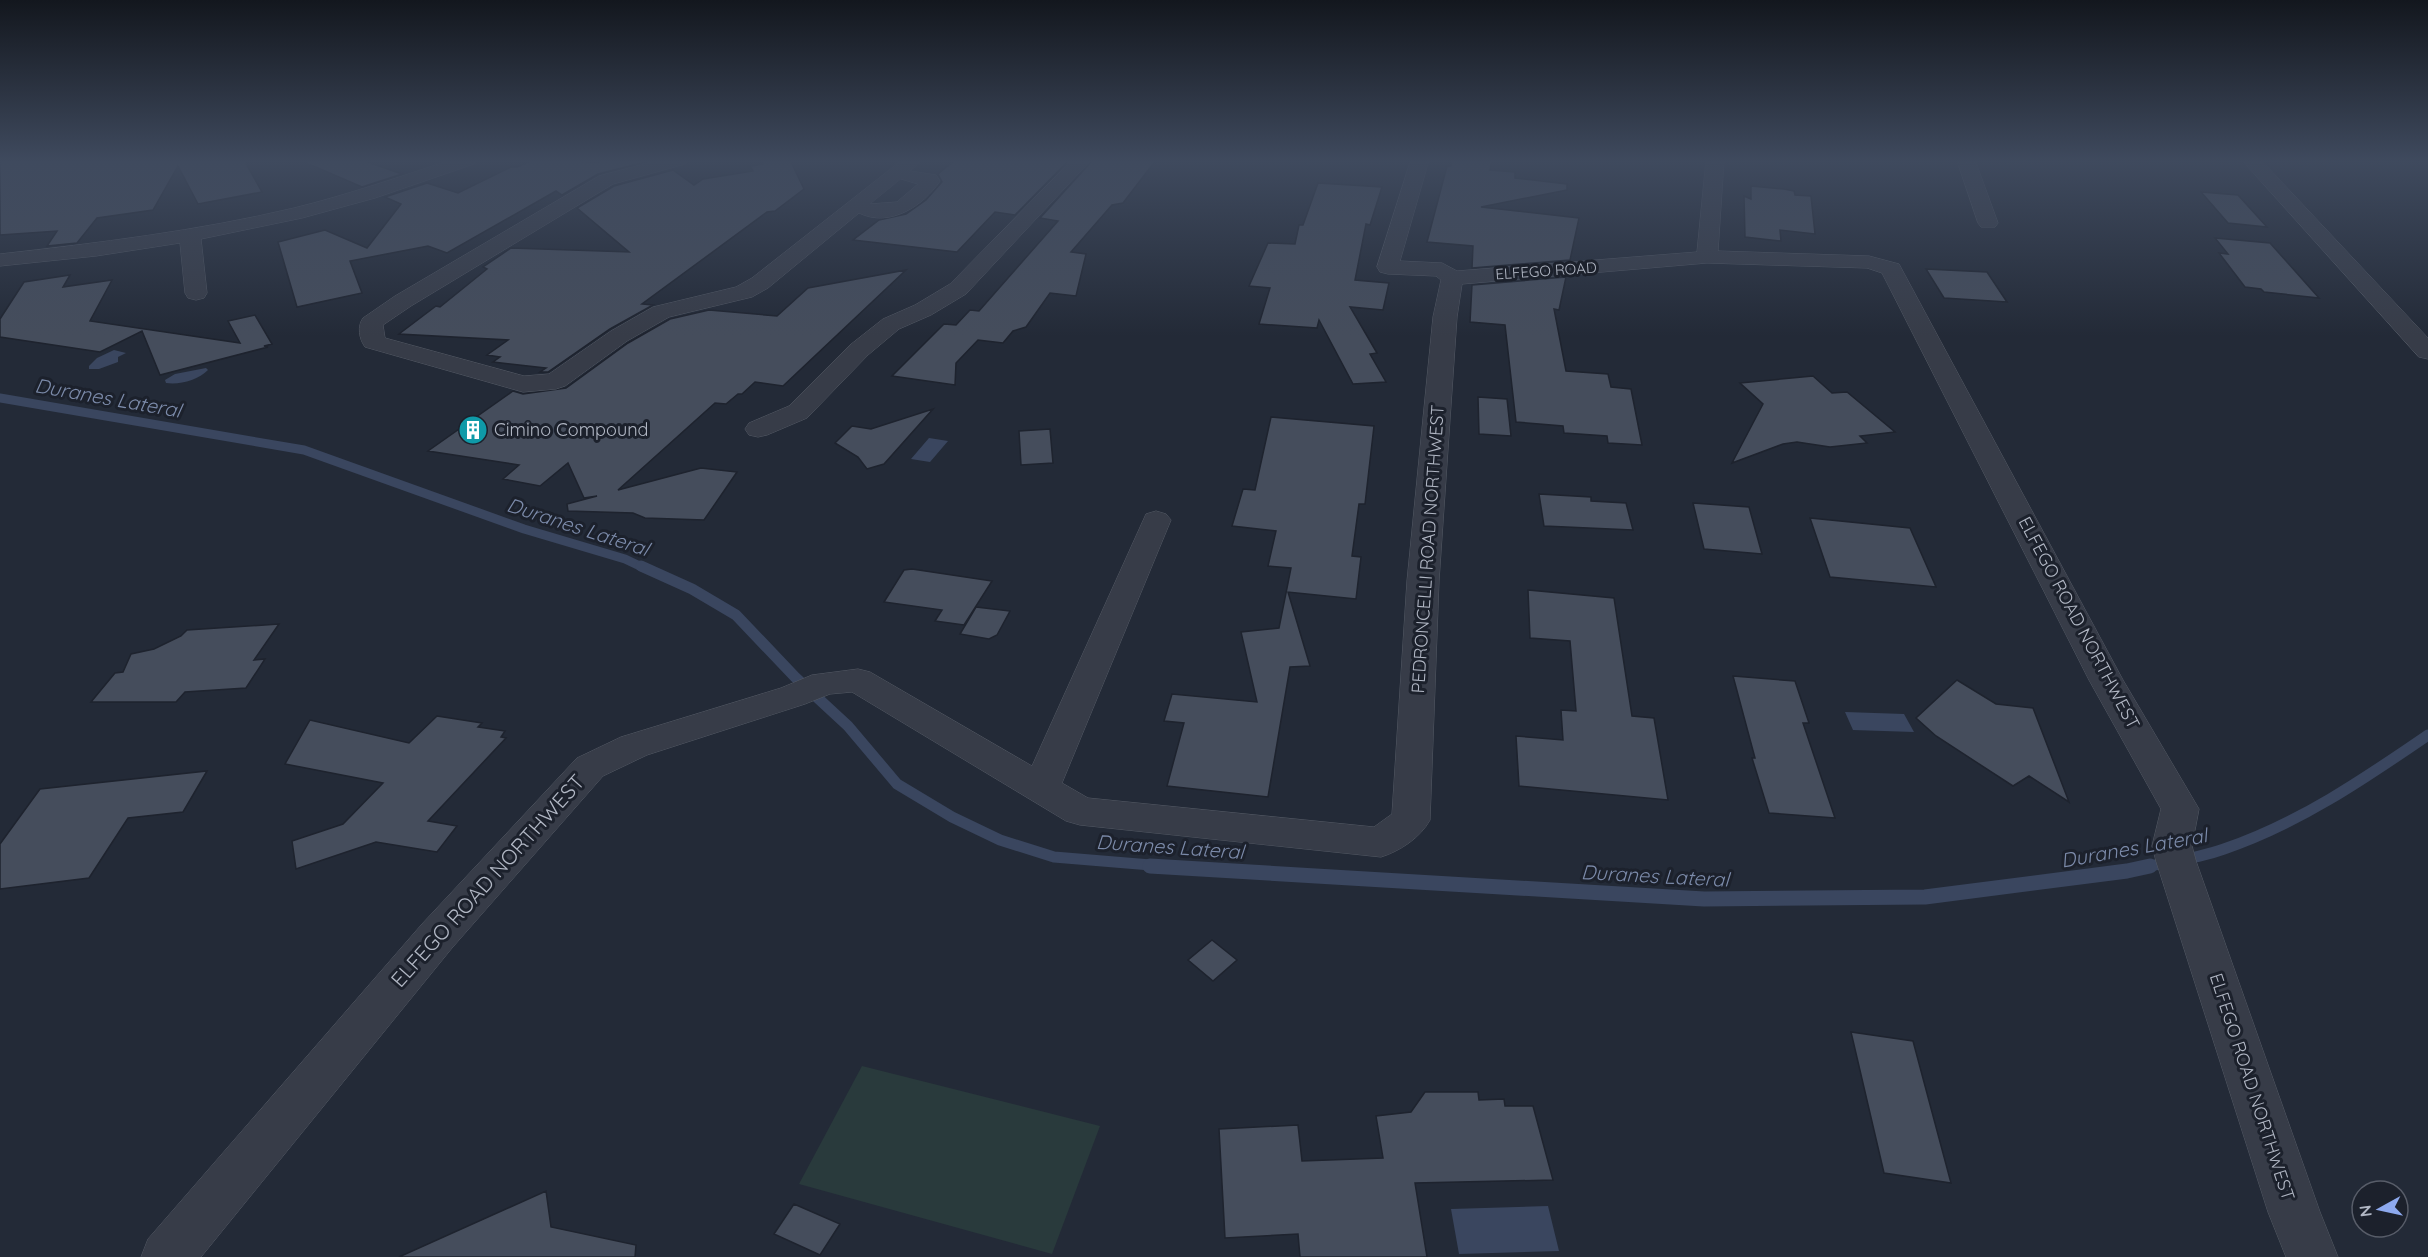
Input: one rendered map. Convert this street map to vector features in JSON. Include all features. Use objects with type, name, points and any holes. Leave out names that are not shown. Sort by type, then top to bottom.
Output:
[{"type":"street","points":[[0,260],[96,250],[272,219]]},
{"type":"street","points":[[541,219],[403,301],[371,323],[373,342],[523,384],[556,381],[619,336],[662,312],[744,292],[760,284],[855,219]]},
{"type":"street","points":[[814,247],[849,219]]},
{"type":"street","points":[[758,429],[798,412],[859,351],[891,324],[922,310],[958,289],[1026,219]]},
{"type":"street","name":"ELFEGO ROAD","points":[[1403,219],[1388,267],[1442,270],[1452,278],[1707,257]]},
{"type":"street","points":[[1707,257],[1710,219]]},
{"type":"street","points":[[1986,219],[1988,223]]},
{"type":"street","points":[[2304,219],[2428,352]]},
{"type":"street","points":[[190,235],[196,293]]},
{"type":"street","name":"ELFEGO ROAD NORTHWEST","points":[[1707,257],[1869,262],[1891,269],[2106,680],[2180,809],[2172,846],[2176,861],[2294,1212],[2312,1257]]},
{"type":"street","name":"PEDRONCELLI ROAD NORTHWEST","points":[[1411,820],[1423,581],[1445,317],[1452,278]]},
{"type":"street","points":[[1041,788],[1156,519]]},
{"type":"street","name":"ELFEGO ROAD NORTHWEST","points":[[167,1257],[437,936],[590,767],[634,746],[807,690],[858,680],[1080,811],[1382,842],[1411,820]]},
{"type":"shaded area","points":[[862,1066],[1100,1126],[1052,1254],[799,1184]]},
{"type":"water","points":[[114,350],[126,353],[118,357],[118,362],[99,369],[89,369],[97,358]]},
{"type":"water","points":[[206,368],[208,370],[204,374],[188,381],[166,383],[165,380],[175,374]]},
{"type":"water","points":[[929,438],[948,441],[930,462],[911,459]]},
{"type":"water","points":[[1845,712],[1904,714],[1914,732],[1853,730]]},
{"type":"water","points":[[1548,1206],[1559,1251],[1459,1254],[1451,1209]]},
{"type":"building","points":[[0,219],[96,219],[77,243],[47,246],[57,231],[0,235]]},
{"type":"building","points":[[390,219],[507,219],[447,253],[428,246],[350,261],[362,293],[297,307],[278,242],[325,230],[367,248]]},
{"type":"building","points":[[590,219],[758,219],[642,304],[653,305],[610,329],[548,372],[540,372],[546,368],[493,362],[500,357],[487,355],[508,340],[399,334],[436,306],[440,307],[487,269],[483,267],[511,248],[629,252]]},
{"type":"building","points":[[989,219],[957,252],[853,240],[879,220]]},
{"type":"building","points":[[1044,219],[1100,219],[1071,252],[1086,254],[1076,296],[1050,293],[1026,327],[1013,331],[1003,343],[978,340],[956,363],[955,385],[892,376],[944,324],[956,325],[970,310],[979,311],[1058,221]]},
{"type":"building","points":[[1305,219],[1372,219],[1370,225],[1366,224],[1355,280],[1389,283],[1383,310],[1350,307],[1377,353],[1370,354],[1386,382],[1353,384],[1319,320],[1317,328],[1259,324],[1270,288],[1249,286],[1268,243],[1295,244],[1299,225],[1303,225]]},
{"type":"building","points":[[1433,219],[1579,219],[1570,260],[1472,268],[1473,246],[1427,242]]},
{"type":"building","points":[[1745,219],[1813,219],[1815,234],[1780,230],[1781,241],[1745,237]]},
{"type":"building","points":[[2224,219],[2259,219],[2267,227],[2228,223]]},
{"type":"building","points":[[2215,238],[2270,243],[2319,298],[2264,292],[2261,289],[2245,287],[2219,253],[2228,254]]},
{"type":"building","points":[[1926,269],[1987,272],[2007,302],[1944,298]]},
{"type":"building","points":[[906,270],[783,386],[755,382],[726,404],[715,403],[618,490],[701,468],[737,472],[704,520],[645,518],[633,513],[568,511],[567,504],[597,496],[584,498],[568,463],[540,486],[503,479],[519,465],[428,451],[513,391],[523,394],[566,388],[628,343],[670,319],[709,310],[777,316],[808,288]]},
{"type":"building","points":[[70,275],[63,287],[112,280],[90,321],[240,343],[228,321],[255,315],[272,344],[264,346],[268,347],[160,375],[142,331],[100,352],[0,337],[0,319],[24,282]]},
{"type":"building","points":[[1566,277],[1559,310],[1554,309],[1566,371],[1608,374],[1611,387],[1631,389],[1642,445],[1608,443],[1607,436],[1564,433],[1563,426],[1516,422],[1505,325],[1470,322],[1472,285]]},
{"type":"building","points":[[1813,376],[1832,393],[1847,392],[1895,432],[1860,436],[1867,443],[1830,447],[1797,442],[1783,444],[1732,463],[1763,404],[1740,383]]},
{"type":"building","points":[[1478,397],[1507,399],[1511,436],[1479,434]]},
{"type":"building","points":[[933,409],[884,464],[867,469],[858,457],[835,443],[852,426],[871,429]]},
{"type":"building","points":[[1271,417],[1374,426],[1365,504],[1359,504],[1352,556],[1361,557],[1356,599],[1288,592],[1310,666],[1290,667],[1268,797],[1167,786],[1184,723],[1164,721],[1172,694],[1257,702],[1241,632],[1279,628],[1291,568],[1268,566],[1276,531],[1232,526],[1243,489],[1255,490]]},
{"type":"building","points":[[1050,429],[1053,463],[1021,465],[1019,431]]},
{"type":"building","points":[[1539,494],[1591,497],[1591,501],[1626,503],[1633,530],[1544,526]]},
{"type":"building","points":[[1693,503],[1749,507],[1762,554],[1704,549]]},
{"type":"building","points":[[1810,518],[1910,528],[1936,587],[1830,577]]},
{"type":"building","points":[[912,569],[992,581],[964,625],[935,621],[942,610],[884,602],[904,570]]},
{"type":"building","points":[[1528,590],[1614,598],[1632,716],[1654,718],[1668,800],[1519,786],[1516,736],[1563,740],[1561,710],[1576,711],[1570,641],[1530,638]]},
{"type":"building","points":[[976,607],[1010,611],[997,635],[989,639],[960,634]]},
{"type":"building","points":[[279,624],[254,660],[265,659],[246,688],[185,692],[176,702],[91,702],[115,673],[123,672],[131,654],[154,649],[181,636],[187,630]]},
{"type":"building","points":[[1733,676],[1795,681],[1809,723],[1803,723],[1835,818],[1769,813],[1752,758],[1755,758]]},
{"type":"building","points":[[1957,680],[1996,704],[2033,708],[2069,802],[2029,776],[2013,786],[1936,736],[1916,718]]},
{"type":"building","points":[[437,716],[482,723],[478,727],[505,731],[501,737],[506,738],[428,821],[457,826],[437,852],[376,842],[296,869],[292,841],[343,824],[383,783],[285,764],[310,720],[409,743]]},
{"type":"building","points":[[207,771],[183,812],[128,818],[89,878],[0,889],[0,844],[40,789]]},
{"type":"building","points":[[1212,940],[1237,960],[1213,981],[1188,960]]},
{"type":"building","points":[[1851,1032],[1913,1041],[1951,1183],[1884,1173]]},
{"type":"building","points":[[1425,1092],[1478,1092],[1479,1100],[1504,1099],[1505,1106],[1533,1106],[1553,1180],[1415,1183],[1427,1257],[1300,1257],[1298,1234],[1225,1238],[1219,1129],[1298,1125],[1302,1161],[1383,1158],[1376,1116],[1411,1112]]},
{"type":"building","points":[[546,1191],[551,1227],[636,1245],[635,1257],[399,1257]]},
{"type":"building","points":[[794,1204],[840,1224],[820,1255],[774,1234]]},
{"type":"waterway","name":"Duranes Lateral","points":[[0,398],[304,450],[524,529],[625,559],[644,568]]},
{"type":"waterway","name":"Duranes Lateral","points":[[641,566],[692,589],[736,615],[795,677],[848,726],[897,784],[952,817],[1000,840],[1054,857],[1175,867]]},
{"type":"waterway","name":"Duranes Lateral","points":[[2144,867],[2214,852],[2278,827],[2355,784],[2428,735]]},
{"type":"waterway","name":"Duranes Lateral","points":[[1150,866],[1704,899],[1925,897],[2127,871],[2150,866]]},
{"type":"place","name":"Cimino Compound","points":[[473,430]]}]
